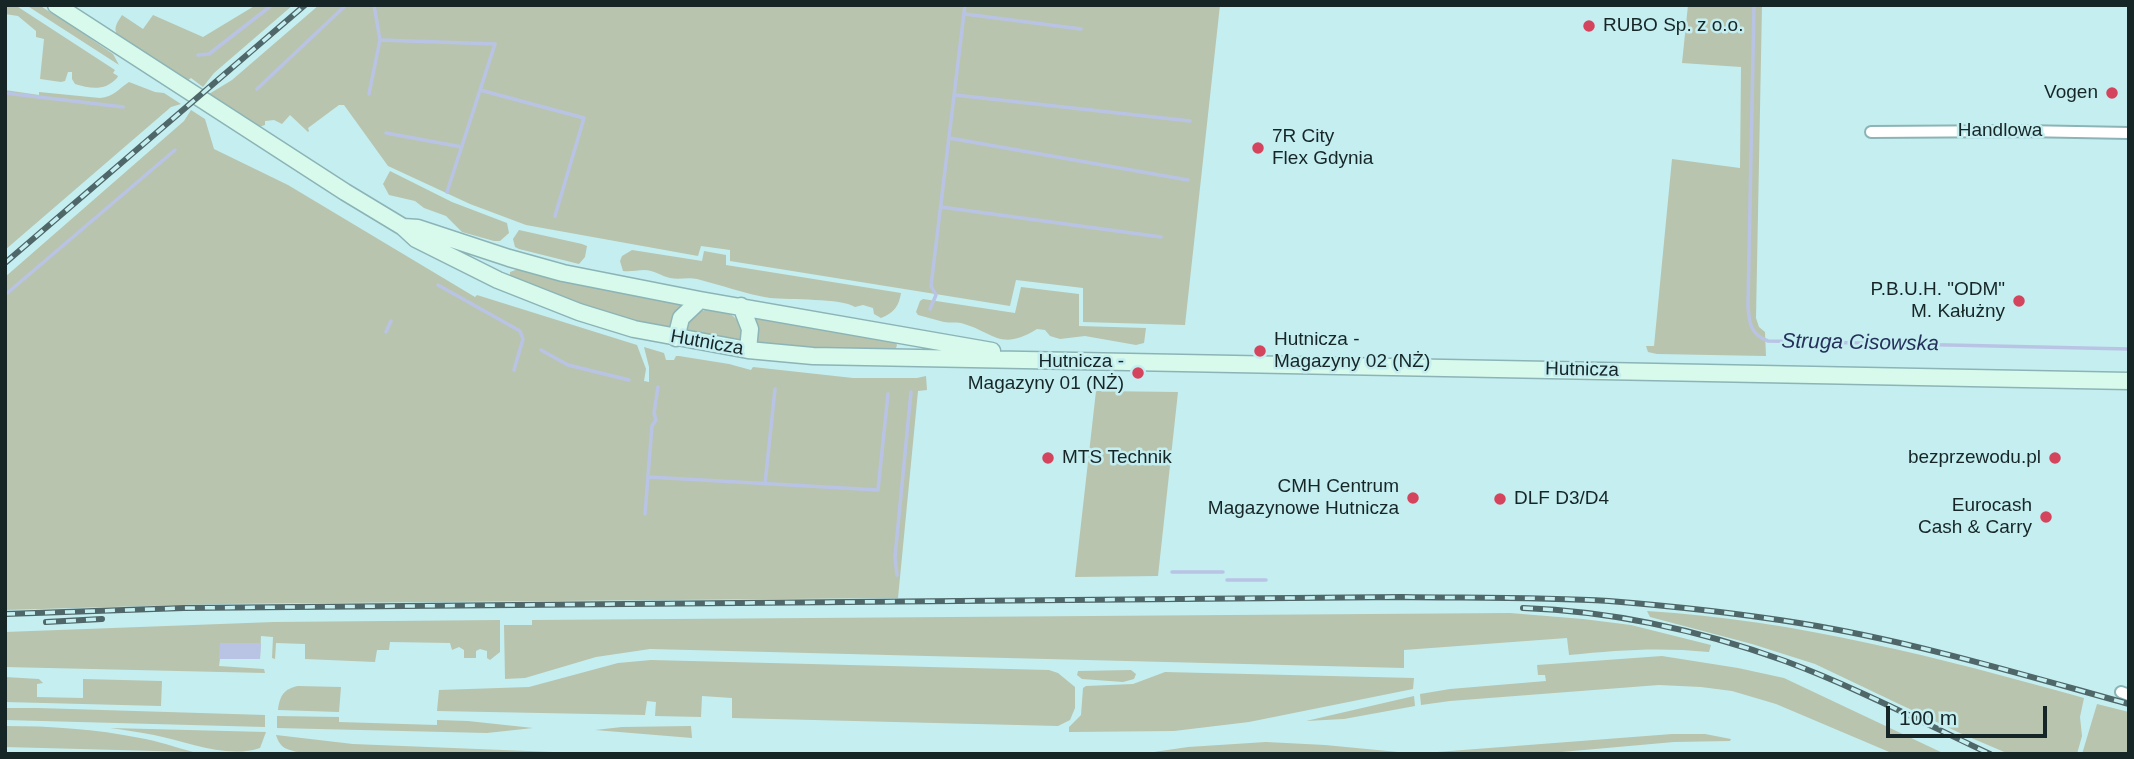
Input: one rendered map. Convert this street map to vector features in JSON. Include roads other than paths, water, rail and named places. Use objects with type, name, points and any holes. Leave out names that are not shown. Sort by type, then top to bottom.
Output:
[{"type":"main road","name":"Hutnicza","points":[[56,5],[403,227],[416,239],[557,304],[612,323],[676,338],[748,350],[813,356],[2129,381]]},
{"type":"main road","name":"Hutnicza","points":[[403,227],[418,228],[563,273],[1035,360]]},
{"type":"main road","points":[[498,279],[509,258]]},
{"type":"main road","points":[[676,338],[681,318],[700,300]]},
{"type":"main road","points":[[741,306],[750,329],[748,350]]},
{"type":"main road","points":[[903,358],[905,336]]},
{"type":"street","name":"Handlowa","points":[[1871,132],[2129,133]]},
{"type":"water","points":[[220,643],[261,643],[260,659],[219,659]]},
{"type":"waterway","points":[[198,55],[209,54],[272,5]]},
{"type":"waterway","points":[[257,89],[346,5]]},
{"type":"waterway","points":[[369,94],[380,40],[374,5]]},
{"type":"waterway","points":[[930,309],[936,295],[931,286],[965,5]]},
{"type":"waterway","name":"Struga Cisowska","points":[[1754,5],[1748,306],[1754,332],[1768,341],[2129,349]]},
{"type":"waterway","points":[[965,14],[1081,29]]},
{"type":"waterway","points":[[380,40],[495,44],[447,192]]},
{"type":"waterway","points":[[480,90],[584,118],[555,216]]},
{"type":"waterway","points":[[5,93],[123,107]]},
{"type":"waterway","points":[[955,95],[1190,121]]},
{"type":"waterway","points":[[386,133],[462,147]]},
{"type":"waterway","points":[[949,138],[1188,180]]},
{"type":"waterway","points":[[5,295],[175,150]]},
{"type":"waterway","points":[[941,207],[1161,237]]},
{"type":"waterway","points":[[438,285],[520,331],[523,339],[514,370]]},
{"type":"waterway","points":[[386,332],[391,321]]},
{"type":"waterway","points":[[541,350],[568,365],[629,380]]},
{"type":"waterway","points":[[645,514],[658,387]]},
{"type":"waterway","points":[[765,484],[775,389]]},
{"type":"waterway","points":[[897,575],[895,557],[911,392]]},
{"type":"waterway","points":[[649,477],[878,490],[888,394]]},
{"type":"waterway","points":[[1172,572],[1223,572]]},
{"type":"waterway","points":[[1227,580],[1266,580]]},
{"type":"railway","points":[[5,263],[305,5]]},
{"type":"railway","points":[[5,614],[184,608],[1402,597],[1583,600],[1704,610],[1841,630],[1965,659],[2129,704]]},
{"type":"railway","points":[[1523,608],[1623,618],[1754,650],[1837,682],[1990,754]]},
{"type":"railway","points":[[46,622],[102,619]]},
{"type":"place","name":"RUBO Sp. z o.o.","points":[[1589,26]]},
{"type":"place","name":"Vogen","points":[[2112,93]]},
{"type":"place","name":"7R City Flex Gdynia","points":[[1258,148]]},
{"type":"place","name":"P.B.U.H. \"ODM\" M. Kałużny","points":[[2019,301]]},
{"type":"place","name":"Hutnicza - Magazyny 02 (NŻ)","points":[[1260,351]]},
{"type":"place","name":"Hutnicza - Magazyny 01 (NŻ)","points":[[1138,373]]},
{"type":"place","name":"MTS Technik","points":[[1048,458]]},
{"type":"place","name":"bezprzewodu.pl","points":[[2055,458]]},
{"type":"place","name":"CMH Centrum Magazynowe Hutnicza","points":[[1413,498]]},
{"type":"place","name":"DLF D3/D4","points":[[1500,499]]},
{"type":"place","name":"Eurocash Cash & Carry","points":[[2046,517]]}]
